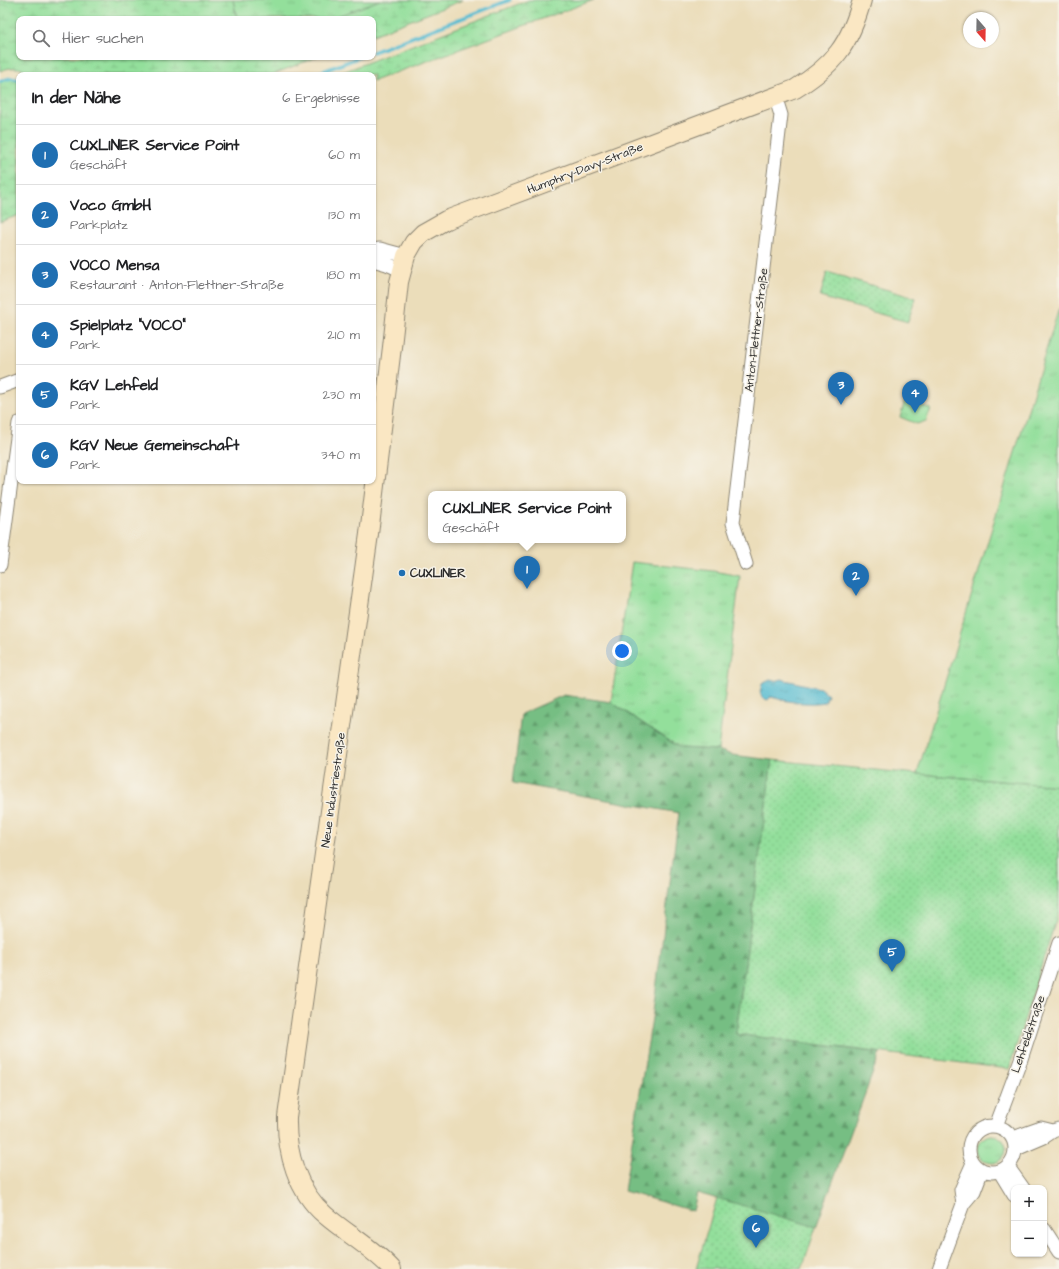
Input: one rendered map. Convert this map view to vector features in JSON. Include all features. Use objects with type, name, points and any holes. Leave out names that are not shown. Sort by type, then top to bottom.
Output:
[{"type":"street","name":"Humphry-Davy-Straße","points":[[775,96],[822,63],[836,49],[845,33],[856,0]]},
{"type":"street","name":"Humphry-Davy-Straße","points":[[404,263],[414,242],[423,234],[446,220],[795,89],[826,67],[840,52],[849,38],[862,0]]},
{"type":"street","name":"Anton-Flettner-Straße","points":[[746,564],[733,523],[781,115],[775,96]]},
{"type":"street","points":[[376,250],[380,250],[404,263]]},
{"type":"street","points":[[376,261],[387,264],[404,263]]},
{"type":"street","name":"Neue Industriestraße","points":[[376,477],[399,282],[404,263]]},
{"type":"street","points":[[0,387],[16,381]]},
{"type":"street","points":[[0,565],[16,445]]},
{"type":"street","name":"Neue Industriestraße","points":[[375,484],[287,1128],[291,1157],[305,1191],[324,1214],[380,1257],[392,1269]]},
{"type":"street","name":"Lehfeldstraße","points":[[996,1126],[1021,1059],[1059,943]]},
{"type":"street","points":[[988,1126],[1003,1128],[1009,1132],[1015,1143],[1012,1163],[1004,1169],[989,1172],[977,1167],[969,1150],[970,1142],[974,1134],[980,1129],[988,1126]]},
{"type":"street","points":[[1015,1143],[1044,1137],[1056,1130]]},
{"type":"street","points":[[939,1269],[963,1204],[961,1190],[977,1167]]},
{"type":"street","points":[[1004,1169],[1020,1185]]},
{"type":"street","points":[[1004,1169],[1011,1187]]},
{"type":"street","points":[[1047,1234],[1059,1252]]},
{"type":"green space","points":[[0,0],[233,0],[236,16],[16,16],[16,60],[309,60],[279,72],[29,72],[18,68],[10,68],[0,71]]},
{"type":"green space","points":[[233,0],[380,0],[338,16],[236,16]]},
{"type":"green space","points":[[380,0],[463,0],[376,34],[376,16],[338,16]]},
{"type":"green space","points":[[529,0],[594,0],[376,80],[376,72],[343,72]]},
{"type":"green space","points":[[11,78],[16,79],[16,216],[0,222],[0,81]]},
{"type":"green space","points":[[827,272],[915,298],[908,322],[820,297]]},
{"type":"green space","points":[[1059,308],[1059,786],[917,774]]},
{"type":"green space","points":[[906,398],[931,409],[926,421],[917,424],[900,417]]},
{"type":"green space","points":[[632,562],[713,571],[740,576],[718,750],[680,748],[611,702]]},
{"type":"green space","points":[[564,695],[611,702],[680,748],[718,750],[732,755],[772,760],[736,1034],[880,1053],[816,1227],[697,1193],[693,1211],[624,1191],[653,1012],[679,813],[513,783],[521,714]]},
{"type":"green space","points":[[772,760],[1059,786],[1059,910],[1009,1069],[736,1034]]},
{"type":"green space","points":[[992,1135],[1002,1139],[1006,1149],[1002,1159],[992,1163],[982,1159],[978,1149],[982,1139]]},
{"type":"green space","points":[[717,1198],[816,1227],[802,1269],[696,1269]]},
{"type":"water","points":[[781,679],[820,688],[828,695],[825,702],[805,703],[791,702],[771,697],[768,700],[762,698],[760,692],[762,684],[770,680],[776,681]]},
{"type":"waterway","points":[[376,51],[510,0]]},
{"type":"waterway","points":[[321,72],[352,60]]},
{"type":"waterway","points":[[0,81],[11,78],[16,79]]},
{"type":"place","name":"VOCO Mensa","points":[[841,405]]},
{"type":"place","name":"Spielplatz \"VOCO\"","points":[[915,413]]},
{"type":"place","name":"CUXLINER","points":[[402,573]]},
{"type":"place","name":"CUXLINER Service Point","points":[[527,589]]},
{"type":"place","name":"Voco GmbH","points":[[856,596]]},
{"type":"place","name":"KGV Lehfeld","points":[[892,972]]},
{"type":"place","name":"KGV Neue Gemeinschaft","points":[[756,1248]]}]
